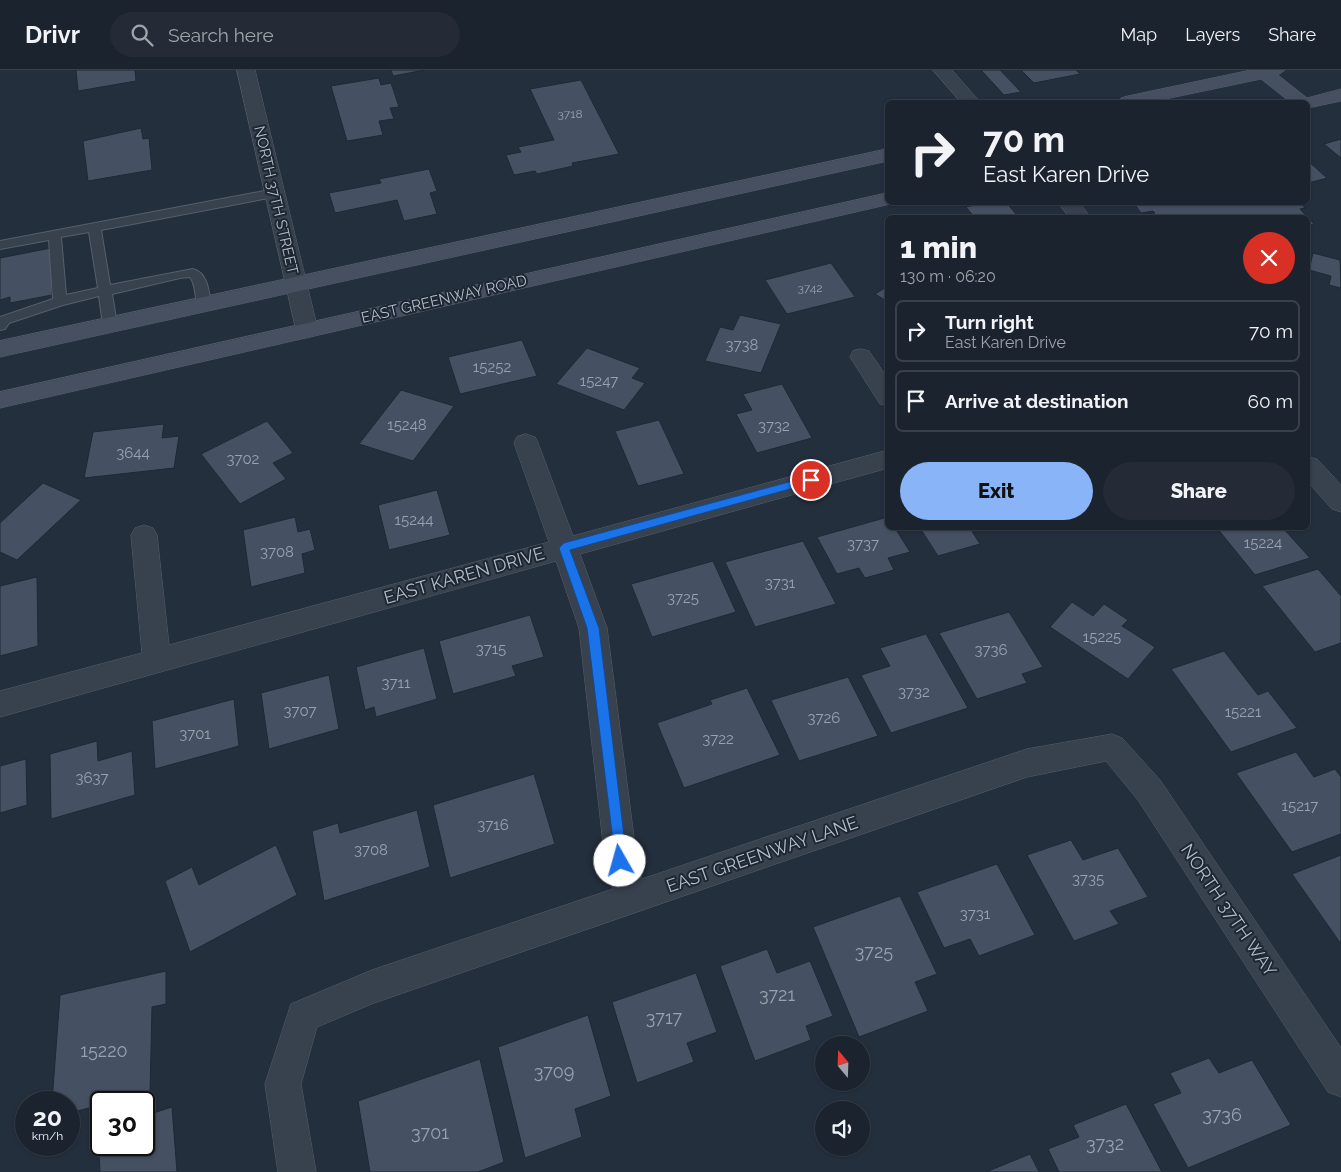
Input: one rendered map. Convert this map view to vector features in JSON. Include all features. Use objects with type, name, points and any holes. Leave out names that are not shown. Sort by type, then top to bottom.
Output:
[{"type":"main road","points":[[1137,100],[1270,71],[1299,100]]},
{"type":"main road","points":[[1310,103],[1341,95]]},
{"type":"main road","points":[[0,349],[885,156]]},
{"type":"main road","name":"EAST GREENWAY ROAD","points":[[0,400],[885,200]]},
{"type":"street","name":"NORTH 37TH STREET","points":[[246,70],[307,330]]},
{"type":"street","points":[[942,70],[968,100]]},
{"type":"street","points":[[1070,205],[1079,215]]},
{"type":"street","points":[[861,357],[885,393]]},
{"type":"street","points":[[526,443],[593,628],[620,861],[632,898]]},
{"type":"street","name":"EAST KAREN DRIVE","points":[[0,704],[885,460]]},
{"type":"street","points":[[1310,468],[1341,502]]},
{"type":"street","points":[[144,535],[157,661]]},
{"type":"street","name":"EAST GREENWAY LANE","points":[[296,1172],[283,1084],[303,1016],[372,987],[1027,763],[1112,746]]},
{"type":"street","name":"NORTH 37TH WAY","points":[[1112,746],[1149,790],[1341,1078]]},
{"type":"lane","points":[[0,245],[275,193]]},
{"type":"lane","points":[[95,228],[110,325]]},
{"type":"lane","points":[[55,235],[60,301]]},
{"type":"lane","points":[[0,326],[4,320],[60,301],[180,274],[193,273],[201,283],[204,305]]},
{"type":"building","points":[[76,70],[135,70],[136,81],[78,91]]},
{"type":"building","points":[[391,70],[425,70],[393,76]]},
{"type":"building","points":[[981,70],[1000,70],[1021,92],[1004,95]]},
{"type":"building","points":[[1021,70],[1076,70],[1080,74],[1034,83]]},
{"type":"building","points":[[379,78],[381,85],[391,83],[399,107],[390,108],[394,119],[379,121],[383,135],[347,141],[331,86]]},
{"type":"building","points":[[581,80],[619,154],[572,163],[573,166],[537,174],[535,171],[514,175],[506,155],[521,152],[518,147],[554,140],[530,89]]},
{"type":"building","points":[[141,128],[143,139],[149,138],[152,170],[88,181],[83,141]]},
{"type":"building","points":[[1341,139],[1341,158],[1324,144]]},
{"type":"building","points":[[1310,163],[1327,178],[1310,182]]},
{"type":"building","points":[[429,169],[437,191],[430,193],[437,214],[404,221],[397,200],[335,213],[329,193],[381,183],[379,179]]},
{"type":"building","points":[[974,205],[1008,205],[1017,215],[973,215],[966,207]]},
{"type":"building","points":[[1135,205],[1302,205],[1305,208],[1300,209],[1306,215],[1146,214],[1155,213],[1153,211],[1141,213]]},
{"type":"building","points":[[51,248],[52,295],[10,303],[10,297],[0,300],[0,258]]},
{"type":"building","points":[[1313,253],[1340,260],[1341,288],[1329,285],[1331,276],[1310,270]]},
{"type":"building","points":[[831,263],[855,297],[787,314],[765,280]]},
{"type":"building","points":[[885,288],[885,300],[875,294]]},
{"type":"building","points":[[740,315],[781,324],[761,373],[705,361],[720,327],[733,330]]},
{"type":"building","points":[[522,340],[537,376],[460,394],[448,357]]},
{"type":"building","points":[[587,348],[640,368],[632,378],[645,383],[624,410],[556,384]]},
{"type":"building","points":[[782,384],[812,438],[757,453],[736,414],[752,410],[743,394]]},
{"type":"building","points":[[401,390],[454,406],[413,461],[359,444]]},
{"type":"building","points":[[659,420],[684,474],[638,486],[615,431]]},
{"type":"building","points":[[267,421],[293,453],[273,463],[286,479],[240,504],[201,454]]},
{"type":"building","points":[[164,424],[162,438],[179,436],[174,468],[84,478],[93,432]]},
{"type":"building","points":[[43,483],[81,500],[17,560],[0,552],[0,523]]},
{"type":"building","points":[[437,490],[450,535],[389,550],[378,505]]},
{"type":"building","points":[[295,517],[298,532],[310,529],[315,550],[302,554],[305,573],[251,587],[243,530]]},
{"type":"building","points":[[885,518],[885,530],[896,530],[910,552],[888,558],[894,570],[865,578],[859,568],[837,574],[817,537]]},
{"type":"building","points":[[921,530],[971,530],[980,544],[938,556]]},
{"type":"building","points":[[1219,530],[1285,530],[1310,558],[1255,575]]},
{"type":"building","points":[[803,541],[836,604],[755,627],[725,562]]},
{"type":"building","points":[[713,561],[736,612],[652,637],[631,584]]},
{"type":"building","points":[[1318,569],[1341,596],[1341,643],[1315,652],[1262,586]]},
{"type":"building","points":[[37,577],[38,646],[0,656],[0,586]]},
{"type":"building","points":[[1072,602],[1093,616],[1104,604],[1128,620],[1122,626],[1155,647],[1128,679],[1050,627]]},
{"type":"building","points":[[1009,612],[1043,667],[1022,674],[1027,683],[977,699],[939,633]]},
{"type":"building","points":[[530,615],[544,657],[512,666],[516,676],[453,694],[439,641]]},
{"type":"building","points":[[926,634],[968,708],[891,733],[861,675],[890,666],[880,648]]},
{"type":"building","points":[[424,648],[437,699],[376,717],[374,707],[365,710],[356,667]]},
{"type":"building","points":[[1224,651],[1258,695],[1268,691],[1297,728],[1231,752],[1171,669]]},
{"type":"building","points":[[329,675],[339,729],[269,749],[261,693]]},
{"type":"building","points":[[848,677],[878,736],[799,761],[771,700]]},
{"type":"building","points":[[747,688],[780,755],[684,788],[657,723],[712,704],[710,700]]},
{"type":"building","points":[[234,699],[239,746],[155,769],[152,721]]},
{"type":"building","points":[[97,741],[98,761],[132,751],[135,795],[51,819],[50,754]]},
{"type":"building","points":[[1296,752],[1314,777],[1335,769],[1341,777],[1341,834],[1292,852],[1236,773]]},
{"type":"building","points":[[26,759],[27,805],[0,813],[0,766]]},
{"type":"building","points":[[534,774],[555,844],[450,878],[433,805]]},
{"type":"building","points":[[417,810],[430,867],[324,901],[312,831],[338,823],[340,833]]},
{"type":"building","points":[[1071,840],[1083,860],[1118,848],[1148,897],[1110,911],[1119,924],[1074,941],[1027,855]]},
{"type":"building","points":[[276,845],[297,895],[190,952],[165,881],[192,867],[199,885]]},
{"type":"building","points":[[1341,855],[1341,944],[1292,874]]},
{"type":"building","points":[[997,864],[1035,935],[979,956],[970,939],[944,948],[917,892]]},
{"type":"building","points":[[900,896],[937,974],[915,982],[928,1011],[859,1036],[813,927]]},
{"type":"building","points":[[767,949],[777,973],[810,961],[833,1016],[806,1026],[811,1040],[755,1061],[720,966]]},
{"type":"building","points":[[166,971],[166,1004],[152,1007],[150,1091],[90,1091],[90,1108],[80,1110],[80,1091],[53,1091],[60,995]]},
{"type":"building","points":[[696,973],[717,1032],[687,1043],[694,1062],[637,1083],[612,1002]]},
{"type":"building","points":[[588,1015],[611,1096],[575,1109],[582,1137],[525,1158],[498,1047]]},
{"type":"building","points":[[1209,1058],[1219,1073],[1252,1060],[1291,1125],[1188,1168],[1153,1104],[1181,1093],[1170,1073]]},
{"type":"building","points":[[480,1059],[504,1162],[478,1172],[370,1172],[358,1101]]},
{"type":"building","points":[[1126,1104],[1162,1172],[1059,1172],[1048,1149],[1079,1137],[1073,1125]]},
{"type":"building","points":[[172,1107],[177,1172],[100,1172],[99,1156],[155,1156],[155,1112]]},
{"type":"building","points":[[1030,1154],[1039,1172],[986,1172]]},
{"type":"route","points":[[620,861],[593,628],[564,548],[811,480]]}]
